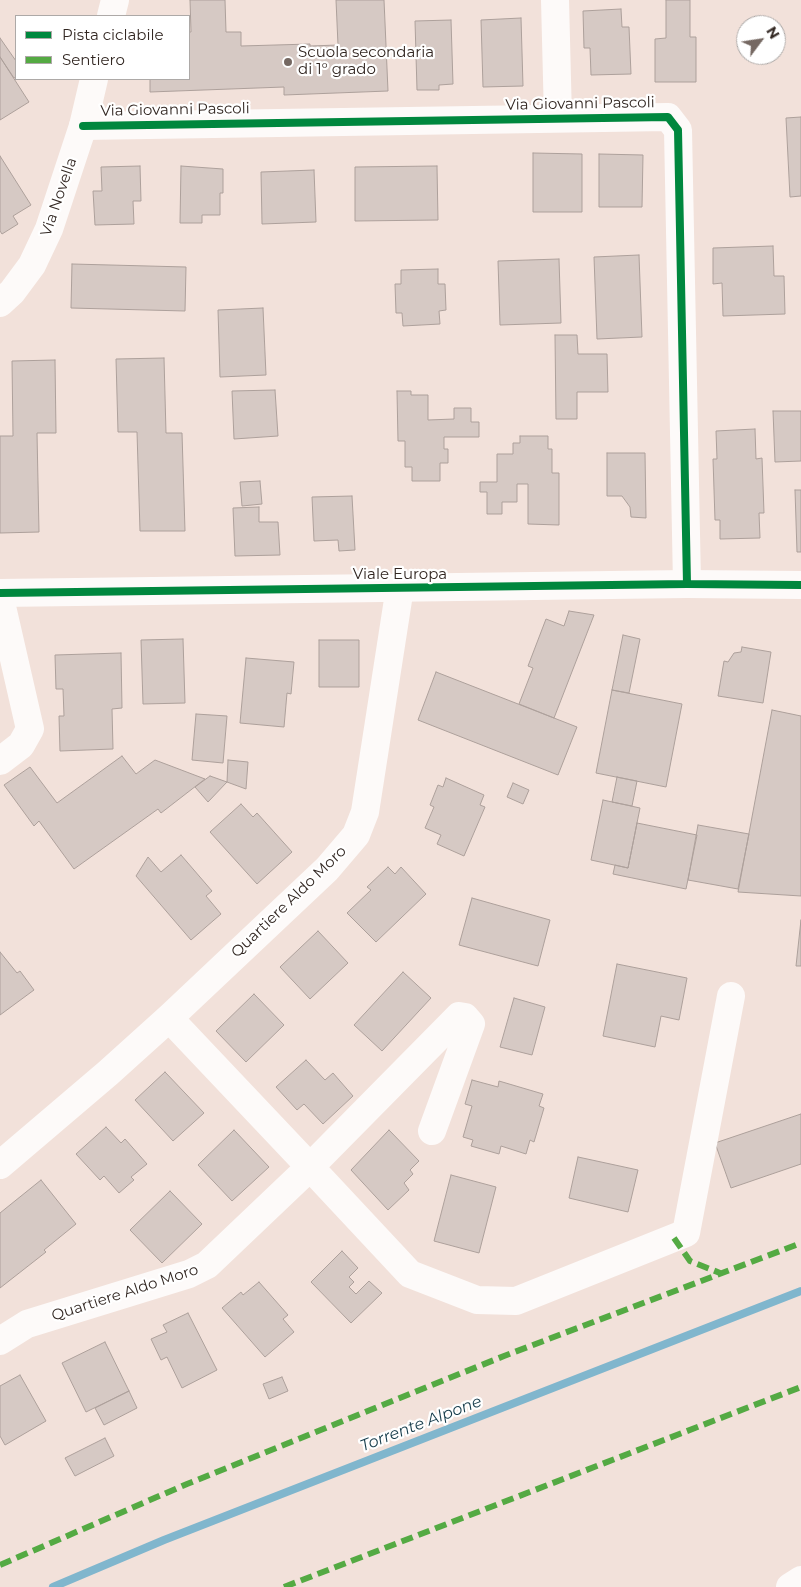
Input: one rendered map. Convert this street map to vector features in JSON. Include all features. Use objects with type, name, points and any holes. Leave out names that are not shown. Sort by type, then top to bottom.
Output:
[{"type":"street","points":[[111,15],[115,0]]},
{"type":"street","points":[[556,0],[558,118]]},
{"type":"street","name":"Via Novella","points":[[0,303],[12,292],[32,265],[45,238],[82,126],[94,80]]},
{"type":"street","name":"Via Giovanni Pascoli","points":[[82,126],[668,117],[678,130],[687,584]]},
{"type":"street","name":"Viale Europa","points":[[0,593],[687,584],[801,585]]},
{"type":"street","name":"Quartiere Aldo Moro","points":[[0,1165],[169,1018],[327,869],[356,835],[365,812],[400,587]]},
{"type":"street","points":[[0,598],[30,729],[21,745],[0,761]]},
{"type":"street","points":[[169,1018],[410,1274],[477,1300],[516,1301],[686,1233],[730,996]]},
{"type":"street","name":"Quartiere Aldo Moro","points":[[0,1341],[27,1324],[189,1274],[207,1265],[310,1167],[459,1016],[465,1017],[471,1024],[432,1131]]},
{"type":"street","points":[[790,1587],[801,1580]]},
{"type":"building","name":"Scuola secondaria di 1° grado","points":[[190,0],[225,0],[226,32],[241,32],[241,46],[338,45],[336,0],[384,0],[388,91],[284,95],[284,87],[150,92],[150,80],[190,80]]},
{"type":"building","points":[[666,0],[690,0],[690,37],[696,37],[696,82],[655,82],[655,39],[666,38]]},
{"type":"building","points":[[621,9],[622,27],[629,27],[631,74],[591,75],[590,48],[584,48],[583,11]]},
{"type":"building","points":[[521,18],[523,86],[483,87],[481,20]]},
{"type":"building","points":[[451,20],[453,84],[439,85],[439,90],[417,90],[415,21]]},
{"type":"building","points":[[0,38],[15,60],[15,78],[14,78],[0,57]]},
{"type":"building","points":[[0,57],[29,102],[0,120]]},
{"type":"building","points":[[801,117],[801,196],[790,197],[786,118]]},
{"type":"building","points":[[533,153],[582,154],[582,212],[533,212]]},
{"type":"building","points":[[599,154],[643,155],[642,207],[599,207]]},
{"type":"building","points":[[0,156],[31,205],[13,216],[18,224],[2,234],[0,231]]},
{"type":"building","points":[[140,166],[141,201],[133,201],[134,224],[95,225],[93,191],[102,191],[101,167]]},
{"type":"building","points":[[181,166],[223,169],[223,193],[220,193],[220,215],[202,215],[202,223],[180,223]]},
{"type":"building","points":[[437,166],[438,220],[355,221],[355,167]]},
{"type":"building","points":[[314,170],[316,222],[262,224],[261,172]]},
{"type":"building","points":[[773,246],[774,276],[784,276],[785,314],[723,316],[722,283],[713,284],[713,248]]},
{"type":"building","points":[[639,255],[642,337],[597,339],[594,257]]},
{"type":"building","points":[[559,259],[561,323],[500,325],[498,261]]},
{"type":"building","points":[[72,264],[186,267],[185,311],[71,308]]},
{"type":"building","points":[[438,269],[438,284],[445,284],[446,310],[439,311],[440,324],[403,326],[402,313],[396,313],[395,284],[401,284],[401,270]]},
{"type":"building","points":[[263,308],[266,375],[220,377],[218,310]]},
{"type":"building","points":[[555,335],[577,335],[578,354],[607,354],[608,392],[577,392],[577,419],[556,419]]},
{"type":"building","points":[[164,358],[166,433],[182,433],[185,531],[140,531],[137,432],[118,432],[116,359]]},
{"type":"building","points":[[55,360],[56,433],[37,433],[39,532],[0,533],[0,436],[13,436],[12,361]]},
{"type":"building","points":[[275,390],[278,436],[234,439],[232,391]]},
{"type":"building","points":[[397,391],[411,391],[411,395],[428,395],[428,420],[454,419],[454,408],[471,408],[471,422],[479,422],[479,437],[444,437],[444,449],[448,449],[448,463],[440,463],[440,481],[412,481],[412,467],[405,467],[405,441],[398,441]]},
{"type":"building","points":[[773,411],[801,411],[801,461],[775,462]]},
{"type":"building","points":[[755,429],[756,459],[762,458],[764,513],[759,513],[760,538],[720,539],[720,520],[715,520],[713,459],[717,459],[716,431]]},
{"type":"building","points":[[520,436],[548,436],[548,449],[552,449],[552,473],[559,473],[559,525],[528,524],[528,484],[517,484],[517,502],[502,502],[502,514],[487,514],[487,492],[480,492],[480,482],[497,482],[497,454],[513,454],[513,443],[520,443]]},
{"type":"building","points":[[607,453],[645,453],[646,518],[631,517],[630,507],[622,496],[607,496]]},
{"type":"building","points":[[260,481],[262,504],[242,506],[240,482]]},
{"type":"building","points":[[795,490],[801,490],[801,552],[797,552]]},
{"type":"building","points":[[352,496],[355,550],[339,551],[338,540],[314,541],[312,497]]},
{"type":"building","points":[[259,507],[259,522],[278,522],[280,555],[235,556],[233,508]]},
{"type":"building","points":[[569,611],[594,615],[554,718],[519,704],[533,668],[528,666],[546,619],[564,626]]},
{"type":"building","points":[[623,635],[640,639],[629,693],[612,690]]},
{"type":"building","points":[[183,639],[185,703],[143,704],[141,640]]},
{"type":"building","points":[[319,640],[359,640],[359,687],[319,687]]},
{"type":"building","points":[[742,647],[771,652],[763,703],[718,696],[724,661],[728,662],[734,653],[741,652]]},
{"type":"building","points":[[121,653],[122,708],[112,709],[113,749],[60,751],[59,716],[64,716],[63,689],[56,689],[55,655]]},
{"type":"building","points":[[246,658],[294,662],[291,694],[287,693],[284,727],[240,723]]},
{"type":"building","points":[[436,672],[577,727],[558,775],[418,720]]},
{"type":"building","points":[[612,690],[682,704],[666,787],[596,773]]},
{"type":"building","points":[[772,710],[801,716],[801,896],[738,892]]},
{"type":"building","points":[[196,714],[227,716],[223,763],[192,760]]},
{"type":"building","points":[[122,756],[136,774],[155,760],[205,779],[161,813],[158,809],[74,869],[39,821],[34,826],[4,785],[30,767],[57,803]]},
{"type":"building","points":[[228,760],[248,762],[246,789],[227,782]]},
{"type":"building","points":[[210,776],[227,782],[208,802],[195,787]]},
{"type":"building","points":[[617,777],[637,781],[632,806],[612,802]]},
{"type":"building","points":[[446,778],[484,795],[480,805],[485,807],[464,856],[437,844],[441,835],[425,828],[434,807],[430,805],[438,785],[443,787]]},
{"type":"building","points":[[513,783],[529,790],[523,804],[507,797]]},
{"type":"building","points":[[603,800],[640,808],[628,868],[591,860]]},
{"type":"building","points":[[241,804],[253,817],[257,813],[292,852],[257,884],[210,832]]},
{"type":"building","points":[[637,823],[697,835],[686,889],[613,874],[615,865],[628,868]]},
{"type":"building","points":[[698,825],[749,834],[738,889],[688,880]]},
{"type":"building","points":[[181,855],[212,891],[206,896],[221,914],[191,940],[136,876],[148,857],[161,872]]},
{"type":"building","points":[[388,867],[395,874],[401,867],[426,894],[376,942],[347,913],[371,890],[367,887]]},
{"type":"building","points":[[472,898],[550,920],[538,966],[459,945]]},
{"type":"building","points":[[801,920],[801,966],[796,966]]},
{"type":"building","points":[[318,931],[348,963],[310,999],[280,967]]},
{"type":"building","points":[[0,952],[17,973],[20,971],[34,990],[0,1015]]},
{"type":"building","points":[[617,964],[687,978],[679,1020],[661,1016],[655,1047],[603,1036]]},
{"type":"building","points":[[403,972],[431,998],[382,1051],[354,1025]]},
{"type":"building","points":[[254,994],[284,1025],[246,1062],[216,1031]]},
{"type":"building","points":[[514,998],[545,1007],[532,1055],[500,1047]]},
{"type":"building","points":[[306,1060],[325,1080],[333,1073],[353,1096],[323,1124],[304,1104],[297,1110],[276,1087]]},
{"type":"building","points":[[165,1072],[204,1113],[173,1141],[135,1100]]},
{"type":"building","points":[[472,1080],[498,1087],[499,1081],[543,1094],[539,1106],[544,1108],[534,1142],[530,1140],[526,1154],[501,1146],[499,1154],[471,1146],[473,1140],[463,1137],[472,1106],[465,1104]]},
{"type":"building","points":[[801,1114],[801,1164],[731,1188],[715,1143]]},
{"type":"building","points":[[106,1127],[121,1143],[125,1139],[147,1164],[131,1177],[134,1180],[119,1193],[104,1176],[100,1180],[76,1154]]},
{"type":"building","points":[[234,1130],[269,1167],[232,1201],[198,1165]]},
{"type":"building","points":[[389,1130],[419,1161],[410,1170],[413,1174],[404,1183],[409,1190],[388,1210],[351,1170]]},
{"type":"building","points":[[578,1157],[638,1170],[628,1212],[569,1198]]},
{"type":"building","points":[[451,1175],[496,1187],[479,1253],[434,1241]]},
{"type":"building","points":[[41,1180],[76,1224],[44,1250],[46,1252],[0,1288],[0,1213]]},
{"type":"building","points":[[170,1191],[202,1224],[162,1263],[130,1230]]},
{"type":"building","points":[[342,1251],[358,1268],[349,1277],[354,1282],[349,1287],[356,1294],[369,1281],[382,1293],[351,1323],[311,1282]]},
{"type":"building","points":[[259,1282],[288,1315],[283,1319],[294,1332],[265,1357],[222,1308],[241,1292],[243,1295]]},
{"type":"building","points":[[188,1313],[217,1370],[182,1388],[167,1357],[161,1360],[151,1339],[167,1332],[163,1325]]},
{"type":"building","points":[[105,1342],[129,1391],[86,1412],[62,1363]]},
{"type":"building","points":[[20,1375],[46,1421],[5,1445],[0,1436],[0,1386]]},
{"type":"building","points":[[282,1377],[288,1391],[269,1399],[263,1384]]},
{"type":"building","points":[[129,1391],[137,1408],[104,1425],[95,1408]]},
{"type":"building","points":[[105,1438],[114,1456],[75,1476],[65,1458]]},
{"type":"waterway","name":"Torrente Alpone","points":[[53,1587],[164,1540],[801,1291]]},
{"type":"marked path","points":[[674,1238],[690,1261],[720,1273]]},
{"type":"marked path","points":[[0,1565],[187,1484],[504,1356],[801,1243]]},
{"type":"marked path","points":[[284,1587],[801,1387]]},
{"type":"cycle path","points":[[83,126],[668,117],[678,130],[687,584]]},
{"type":"cycle path","points":[[0,593],[687,584],[801,585]]},
{"type":"place","name":"Scuola secondaria di 1° grado","points":[[288,62]]}]
